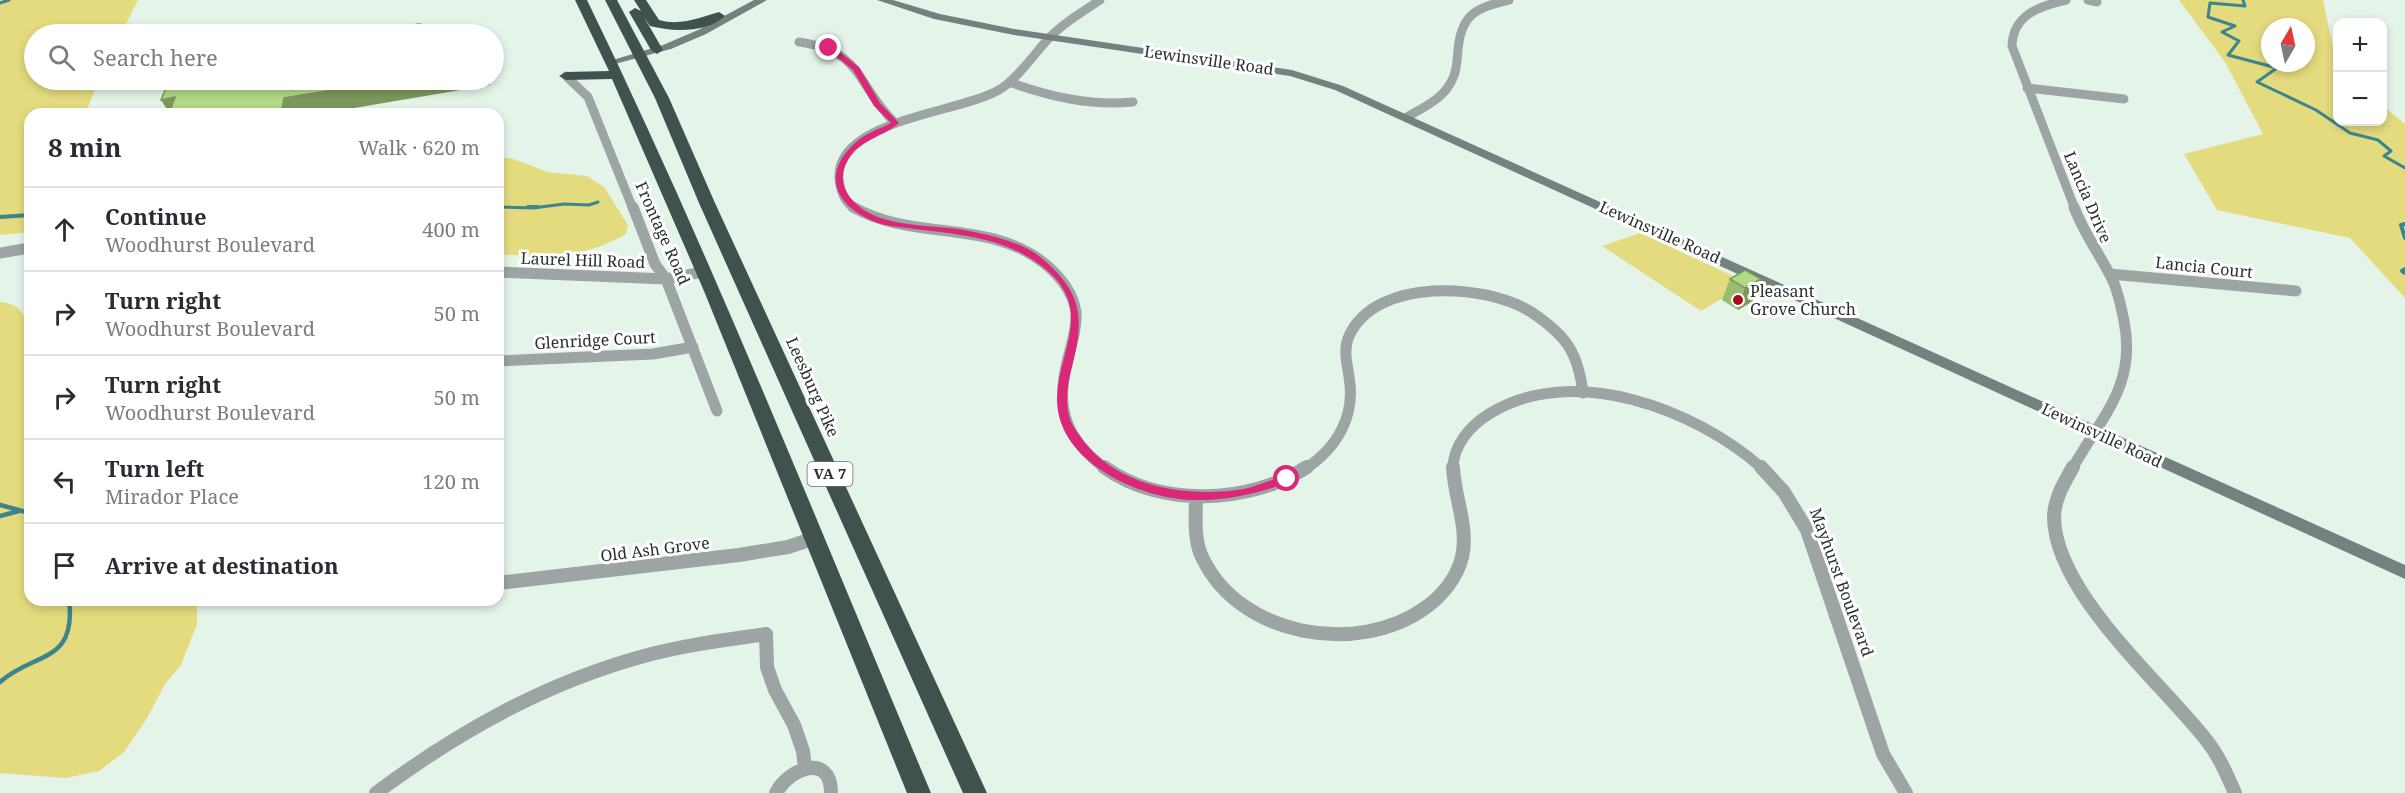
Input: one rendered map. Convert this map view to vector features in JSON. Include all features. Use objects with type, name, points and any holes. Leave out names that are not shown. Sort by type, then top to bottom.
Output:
[{"type":"highway","name":"VA 7","points":[[581,0],[703,272],[919,793]]},
{"type":"highway","name":"Leesburg Pike","points":[[611,0],[647,50],[707,203],[975,793]]},
{"type":"highway","points":[[628,0],[647,50]]},
{"type":"highway","points":[[640,0],[654,23],[664,26],[693,25],[719,16]]},
{"type":"highway","points":[[566,76],[612,65]]},
{"type":"highway","points":[[951,739],[984,793]]},
{"type":"main road","points":[[612,65],[681,36],[749,0]]},
{"type":"main road","points":[[647,50],[693,36],[762,0]]},
{"type":"main road","name":"Lewinsville Road","points":[[882,0],[960,22],[1292,73],[1339,88],[2405,572]]},
{"type":"street","points":[[1100,0],[1049,37],[1012,83],[972,102],[895,123],[859,143],[844,159],[838,178],[844,198],[860,212],[881,222],[972,234],[1027,252],[1052,270],[1069,293],[1075,314],[1075,337],[1063,385],[1064,414],[1074,437],[1091,458],[1126,480],[1168,493],[1196,496],[1222,496],[1267,487],[1305,470],[1334,444],[1349,416],[1351,386],[1345,365],[1348,340],[1363,317],[1379,306],[1420,292],[1457,291],[1495,297],[1528,310],[1550,325],[1568,342],[1580,367],[1583,393]]},
{"type":"street","points":[[1407,117],[1432,102],[1449,86],[1454,77],[1459,32],[1465,19],[1479,9],[1509,0]]},
{"type":"street","name":"Lancia Drive","points":[[2066,0],[2033,10],[2017,22],[2013,30],[2012,46],[2081,226],[2110,274],[2119,297],[2126,331],[2127,363],[2116,399],[2096,432]]},
{"type":"street","points":[[799,42],[829,48],[848,60],[863,77],[877,104],[895,123]]},
{"type":"street","name":"Frontage Road","points":[[566,76],[588,97],[655,264],[666,279],[717,411]]},
{"type":"street","points":[[1012,83],[1080,102],[1108,104],[1133,102]]},
{"type":"street","points":[[2027,88],[2124,99]]},
{"type":"street","points":[[0,253],[24,249]]},
{"type":"street","name":"Laurel Hill Road","points":[[504,272],[666,279],[703,272]]},
{"type":"street","name":"Lancia Court","points":[[2110,274],[2296,291]]},
{"type":"street","name":"Glenridge Court","points":[[504,361],[653,354],[693,347]]},
{"type":"street","name":"Mayhurst Boulevard","points":[[1196,496],[1197,542],[1203,559],[1224,589],[1241,604],[1270,620],[1303,631],[1330,634],[1375,631],[1398,624],[1424,610],[1446,590],[1456,575],[1462,559],[1464,542],[1452,478],[1453,462],[1466,434],[1478,421],[1507,404],[1541,394],[1583,393],[1642,402],[1688,419],[1733,445],[1759,465],[1782,489],[1807,530],[1883,754],[1906,793]]},
{"type":"street","points":[[2096,432],[2057,497],[2054,516],[2056,536],[2063,558],[2073,580],[2090,604],[2208,742],[2235,793]]},
{"type":"street","name":"Old Ash Grove","points":[[504,582],[739,555],[788,547],[814,538]]},
{"type":"street","points":[[376,793],[417,761],[458,737],[546,692],[644,656],[766,634],[767,666],[775,690],[794,725],[803,751],[805,768]]},
{"type":"street","points":[[776,793],[780,782],[787,775],[805,768],[814,768],[827,775],[831,782],[831,793]]},
{"type":"shaded area","points":[[0,0],[138,0],[126,24],[24,24],[24,90],[95,90],[87,108],[24,108],[24,233],[0,235]]},
{"type":"shaded area","points":[[2179,0],[2323,0],[2333,48],[2333,126],[2387,126],[2387,109],[2405,124],[2405,298],[2350,238],[2217,210],[2184,154],[2263,134],[2225,62]]},
{"type":"shaded area","points":[[504,158],[548,172],[587,176],[604,187],[628,225],[626,234],[595,248],[548,256],[504,254]]},
{"type":"shaded area","points":[[1640,233],[1748,283],[1701,311],[1602,246]]},
{"type":"shaded area","points":[[0,302],[16,307],[24,316],[24,606],[197,606],[197,624],[181,665],[165,684],[147,718],[124,752],[99,771],[66,778],[0,773]]},
{"type":"building","points":[[165,90],[334,90],[284,98],[282,108],[171,108],[175,97],[161,100]]},
{"type":"building","points":[[1745,270],[1761,279],[1745,288],[1730,279]]},
{"type":"waterway","points":[[0,3],[9,0]]},
{"type":"waterway","points":[[2243,0],[2245,6],[2210,3],[2208,17],[2235,26],[2222,32],[2239,41],[2228,55],[2277,68],[2257,82],[2316,110],[2350,133],[2378,140],[2391,151],[2384,156],[2405,168]]},
{"type":"waterway","points":[[504,207],[589,205],[598,202]]},
{"type":"waterway","points":[[528,207],[538,207]]},
{"type":"waterway","points":[[0,217],[24,215]]},
{"type":"waterway","points":[[2405,224],[2401,225],[2405,238]]},
{"type":"waterway","points":[[2405,269],[2402,271],[2405,273]]},
{"type":"waterway","points":[[0,505],[24,511]]},
{"type":"waterway","points":[[0,516],[19,511]]},
{"type":"waterway","points":[[0,682],[13,672],[50,654],[59,646],[66,636],[70,621],[69,606]]},
{"type":"place","name":"Pleasant Grove Church","points":[[1738,300]]},
{"type":"route","points":[[829,48],[856,68],[877,104],[895,123],[870,135],[844,159],[838,178],[844,198],[851,205],[881,222],[972,234],[1011,245],[1040,261],[1062,281],[1074,307],[1076,321],[1075,337],[1063,385],[1064,414],[1069,429],[1078,444],[1091,458],[1126,480],[1146,488],[1196,496],[1245,493],[1287,479]]}]
